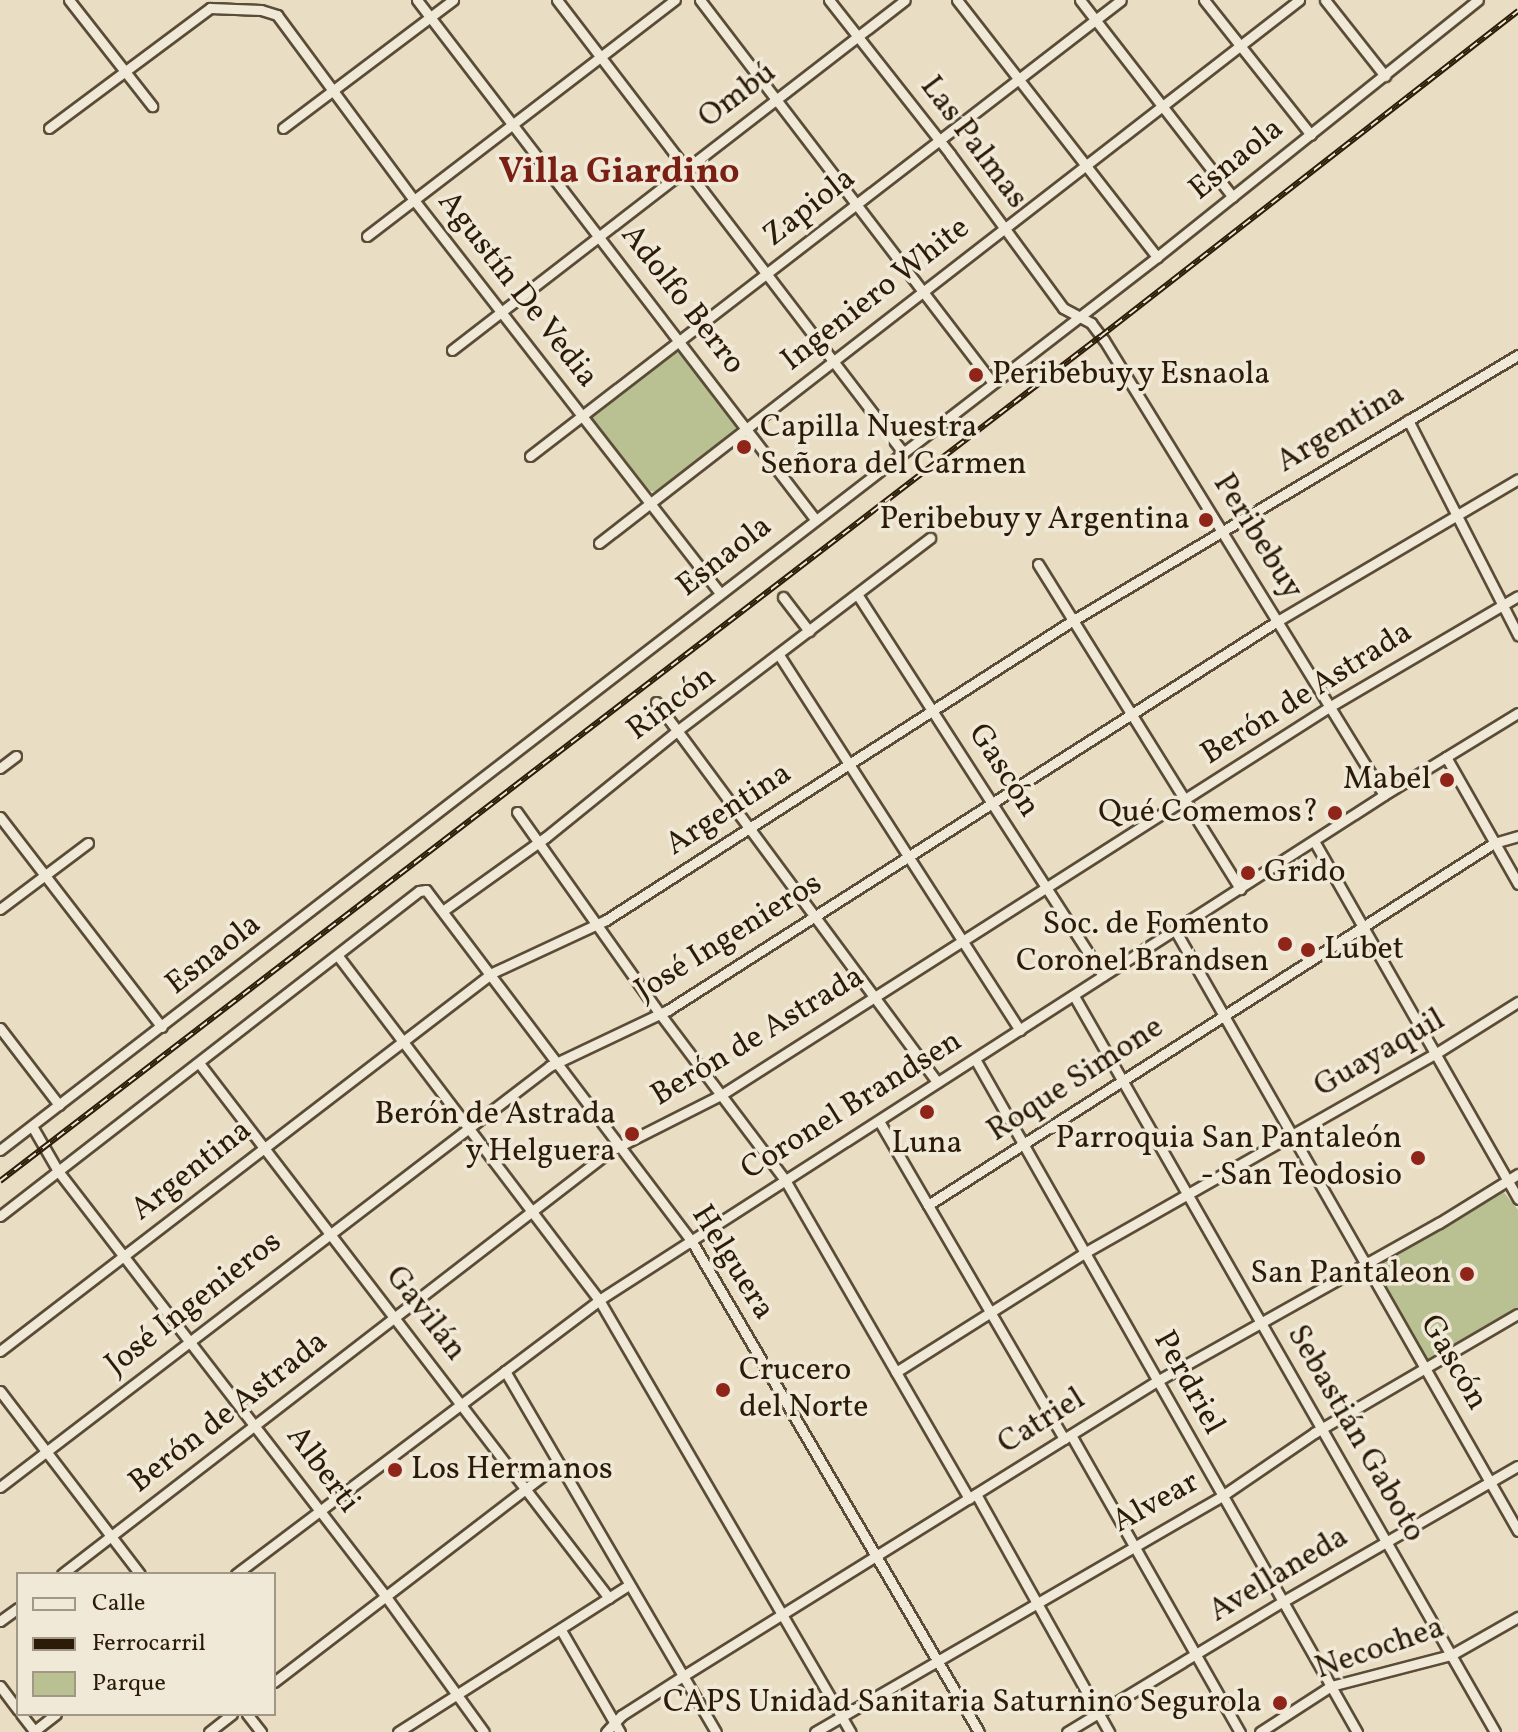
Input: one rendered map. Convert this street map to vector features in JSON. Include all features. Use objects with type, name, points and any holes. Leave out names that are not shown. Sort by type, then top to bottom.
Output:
[{"type":"street","points":[[69,0],[152,106]]},
{"type":"street","name":"Adolfo Berro","points":[[417,0],[680,339],[815,519]]},
{"type":"street","points":[[283,128],[453,0]]},
{"type":"street","points":[[557,0],[902,451]]},
{"type":"street","points":[[367,236],[602,59],[675,0]]},
{"type":"street","points":[[700,0],[992,382]]},
{"type":"street","name":"Las Palmas","points":[[829,0],[1063,308],[1076,317]]},
{"type":"street","name":"Ombú","points":[[452,350],[905,0]]},
{"type":"street","points":[[957,0],[1157,257]]},
{"type":"street","points":[[1080,0],[1233,197]]},
{"type":"street","name":"Zapiola","points":[[530,456],[1121,0]]},
{"type":"street","points":[[1204,0],[1311,135]]},
{"type":"street","name":"Ingeniero White","points":[[599,543],[1299,0]]},
{"type":"street","points":[[1325,0],[1385,76]]},
{"type":"street","name":"Esnaola","points":[[0,1150],[1157,257],[1478,0]]},
{"type":"street","name":"Agustín De Vedia","points":[[124,71],[210,8],[261,10],[277,15],[414,200],[720,593]]},
{"type":"street","points":[[49,128],[124,71]]},
{"type":"street","name":"Peribebuy","points":[[1076,317],[1091,323],[1104,340],[1384,795]]},
{"type":"street","name":"Argentina","points":[[0,1351],[492,973],[598,924],[1072,621],[1518,355]]},
{"type":"street","points":[[1408,420],[1518,635]]},
{"type":"street","name":"José Ingenieros","points":[[0,1487],[468,1126],[558,1061],[660,1014],[1279,620],[1518,479]]},
{"type":"street","name":"Rincón","points":[[444,910],[930,538]]},
{"type":"street","points":[[1038,564],[1240,889]]},
{"type":"street","name":"Gascón","points":[[857,594],[1103,976]]},
{"type":"street","name":"Berón de Astrada","points":[[65,1572],[619,1146],[721,1095],[1329,707],[1518,596]]},
{"type":"street","points":[[783,597],[809,631]]},
{"type":"street","points":[[779,655],[1020,1030]]},
{"type":"street","points":[[656,702],[937,1082]]},
{"type":"street","name":"Coronel Brandsen","points":[[239,1572],[599,1300],[1384,795],[1518,713]]},
{"type":"street","points":[[0,768],[16,756]]},
{"type":"street","points":[[1446,757],[1518,884]]},
{"type":"street","points":[[517,812],[660,1014],[785,1180],[896,1372],[1039,1601],[1109,1732]]},
{"type":"street","points":[[0,817],[162,1027]]},
{"type":"street","name":"Roque Simone","points":[[928,1205],[1494,843],[1518,836]]},
{"type":"street","points":[[1314,841],[1518,1199]]},
{"type":"street","points":[[0,909],[88,843]]},
{"type":"street","name":"Helguera","points":[[338,956],[419,891],[426,890],[444,910],[691,1240],[879,1555],[979,1732]]},
{"type":"street","name":"Gascón","points":[[1175,930],[1518,1531]]},
{"type":"street","points":[[0,1216],[338,956],[599,1300],[850,1732]]},
{"type":"street","name":"Sebastián Gaboto","points":[[1074,996],[1495,1732]]},
{"type":"street","name":"Guayaquil","points":[[896,1372],[1084,1253],[1435,1054],[1518,1002]]},
{"type":"street","points":[[0,1028],[59,1105]]},
{"type":"street","name":"Perdriel","points":[[975,1059],[1357,1732]]},
{"type":"street","name":"Gavilán","points":[[199,1063],[609,1598]]},
{"type":"street","points":[[879,1121],[988,1311],[1134,1545],[1240,1732]]},
{"type":"street","name":"Alberti","points":[[32,1126],[58,1171],[384,1594],[484,1732]]},
{"type":"street","name":"Catriel","points":[[606,1732],[618,1727],[683,1676],[1157,1381],[1366,1264],[1518,1174]]},
{"type":"street","name":"Alvear","points":[[815,1732],[1222,1496],[1321,1429],[1518,1314]]},
{"type":"street","points":[[505,1371],[716,1732]]},
{"type":"street","points":[[0,1391],[138,1572]]},
{"type":"street","points":[[276,1680],[384,1594],[559,1463]]},
{"type":"street","name":"Avellaneda","points":[[1067,1732],[1282,1602],[1518,1466]]},
{"type":"street","points":[[398,1732],[629,1585]]},
{"type":"street","name":"Necochea","points":[[1260,1732],[1331,1686],[1451,1655],[1518,1617]]},
{"type":"street","points":[[561,1630],[618,1727]]},
{"type":"street","points":[[0,1686],[16,1707]]},
{"type":"street","points":[[34,1732],[54,1716]]},
{"type":"street","points":[[209,1732],[229,1716]]},
{"type":"street","points":[[249,1716],[261,1732]]},
{"type":"green space","points":[[677,348],[683,349],[741,428],[658,492],[650,491],[592,419],[592,413]]},
{"type":"green space","points":[[1502,1190],[1518,1210],[1518,1310],[1427,1360],[1373,1267]]},
{"type":"railway","points":[[0,1181],[1101,336],[1518,11]]},
{"type":"place","name":"Peribebuy y Esnaola","points":[[976,375]]},
{"type":"place","name":"Capilla Nuestra Señora del Carmen","points":[[744,447]]},
{"type":"place","name":"Peribebuy y Argentina","points":[[1206,520]]},
{"type":"place","name":"Mabel","points":[[1447,780]]},
{"type":"place","name":"Qué Comemos?","points":[[1335,813]]},
{"type":"place","name":"Grido","points":[[1248,873]]},
{"type":"place","name":"Soc. de Fomento Coronel Brandsen","points":[[1285,944]]},
{"type":"place","name":"Lubet","points":[[1308,950]]},
{"type":"place","name":"Luna","points":[[927,1112]]},
{"type":"place","name":"Berón de Astrada y Helguera","points":[[632,1134]]},
{"type":"place","name":"Parroquia San Pantaleón - San Teodosio","points":[[1418,1158]]},
{"type":"place","name":"San Pantaleon","points":[[1467,1274]]},
{"type":"place","name":"Crucero del Norte","points":[[723,1390]]},
{"type":"place","name":"Los Hermanos","points":[[395,1470]]},
{"type":"place","name":"CAPS Unidad Sanitaria Saturnino Segurola","points":[[1280,1703]]},
{"type":"district","name":"Villa Giardino","points":[[619,174]]}]
